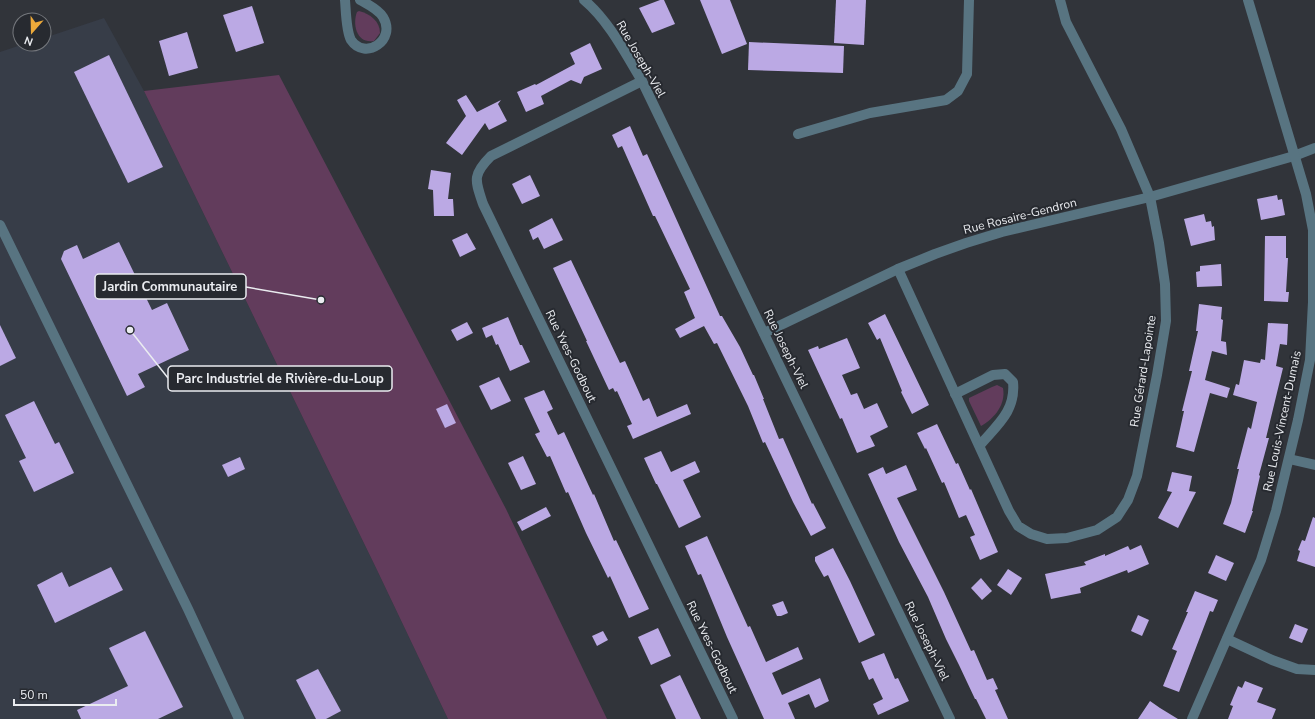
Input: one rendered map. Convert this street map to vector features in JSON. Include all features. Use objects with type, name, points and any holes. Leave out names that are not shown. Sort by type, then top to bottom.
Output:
[{"type":"street","points":[[344,0],[348,34],[352,41],[359,47],[369,49],[378,45],[384,40],[387,27],[382,15],[360,0]]},
{"type":"street","name":"Rue Joseph-Viel","points":[[584,0],[594,8],[617,40],[642,81],[950,719]]},
{"type":"street","points":[[798,134],[870,113],[946,100],[958,91],[967,74],[969,0]]},
{"type":"street","name":"Rue Gérard-Lapointe","points":[[898,269],[1009,511],[1018,526],[1031,534],[1047,539],[1067,538],[1097,530],[1117,517],[1128,500],[1138,476],[1158,375],[1166,321],[1165,284],[1150,197],[1121,129],[1066,22],[1060,0]]},
{"type":"street","name":"Rue Louis-Vincent-Dumais","points":[[1192,719],[1261,560],[1276,511],[1289,459],[1310,360],[1313,302],[1312,230],[1306,194],[1248,0]]},
{"type":"street","name":"Rue Yves-Godbout","points":[[642,81],[491,156],[480,168],[476,184],[483,204],[733,719]]},
{"type":"street","name":"Rue Rosaire-Gendron","points":[[764,333],[898,269],[935,254],[1002,232],[1150,197],[1294,156],[1315,148]]},
{"type":"street","points":[[0,225],[188,609],[239,719]]},
{"type":"street","points":[[955,394],[993,375],[1005,374],[1013,382],[1014,394],[1008,411],[980,445]]},
{"type":"street","points":[[1289,459],[1315,465]]},
{"type":"street","points":[[1227,639],[1272,660],[1297,669],[1315,670]]},
{"type":"shaded area","points":[[359,11],[374,19],[380,29],[380,33],[374,41],[363,40],[357,32],[355,22],[357,12]]},
{"type":"shaded area","points":[[104,18],[144,91],[448,719],[0,719],[0,52],[12,48],[12,52],[52,52],[52,35]]},
{"type":"shaded area","points":[[279,75],[506,509],[607,719],[448,719],[144,91]]},
{"type":"shaded area","points":[[997,385],[1003,388],[1003,400],[995,415],[981,426],[969,398]]},
{"type":"building","points":[[660,0],[664,0],[675,24],[652,33],[639,8]]},
{"type":"building","points":[[700,0],[730,0],[747,44],[722,54]]},
{"type":"building","points":[[836,0],[866,0],[864,45],[834,43]]},
{"type":"building","points":[[252,6],[264,43],[236,52],[223,15]]},
{"type":"building","points":[[187,32],[198,68],[169,76],[159,41]]},
{"type":"building","points":[[749,42],[844,46],[843,73],[748,70]]},
{"type":"building","points":[[590,43],[602,69],[584,77],[581,84],[571,80],[541,96],[544,104],[526,112],[517,92],[535,84],[536,85],[575,64],[570,53]]},
{"type":"building","points":[[109,55],[163,167],[128,183],[74,72]]},
{"type":"building","points":[[466,95],[477,112],[501,100],[498,104],[507,121],[489,130],[485,123],[462,155],[446,143],[466,116],[457,100]]},
{"type":"building","points":[[630,126],[643,156],[647,154],[720,316],[722,316],[740,347],[754,375],[779,439],[783,438],[812,504],[813,503],[826,528],[811,536],[793,502],[765,442],[763,443],[748,406],[717,343],[714,344],[704,326],[680,338],[675,329],[695,318],[684,292],[690,289],[655,216],[653,216],[622,146],[618,148],[612,135]]},
{"type":"building","points":[[431,170],[451,173],[448,199],[453,199],[454,216],[434,216],[433,190],[428,189]]},
{"type":"building","points":[[530,175],[540,196],[522,204],[512,184]]},
{"type":"building","points":[[1277,195],[1278,200],[1282,199],[1285,215],[1261,220],[1257,199]]},
{"type":"building","points":[[1204,214],[1206,222],[1211,221],[1212,227],[1214,226],[1215,240],[1191,246],[1184,219]]},
{"type":"building","points":[[552,218],[563,240],[544,249],[538,237],[533,240],[529,230]]},
{"type":"building","points":[[467,233],[476,249],[460,257],[452,240]]},
{"type":"building","points":[[1265,236],[1286,236],[1286,258],[1288,258],[1286,292],[1289,292],[1288,302],[1264,301]]},
{"type":"building","points":[[119,242],[152,310],[167,303],[189,350],[138,374],[145,387],[127,396],[61,259],[64,251],[77,245],[83,259]]},
{"type":"building","points":[[571,260],[620,363],[625,361],[643,401],[649,398],[657,417],[687,404],[691,414],[633,439],[627,426],[632,424],[617,391],[615,392],[613,388],[609,390],[553,268]]},
{"type":"building","points":[[1221,264],[1222,286],[1197,287],[1196,272],[1200,271],[1200,266]]},
{"type":"building","points":[[1199,304],[1222,307],[1221,319],[1223,320],[1221,341],[1226,342],[1227,355],[1212,351],[1205,380],[1230,388],[1227,398],[1210,393],[1194,452],[1176,447],[1184,411],[1182,411],[1192,371],[1189,371],[1198,331],[1196,331]]},
{"type":"building","points":[[885,314],[929,405],[912,414],[901,392],[902,391],[880,338],[877,340],[868,323]]},
{"type":"building","points":[[508,317],[520,345],[522,345],[530,362],[510,371],[498,344],[496,345],[492,335],[486,338],[482,328]]},
{"type":"building","points":[[467,322],[473,333],[457,341],[451,330]]},
{"type":"building","points":[[1268,323],[1288,324],[1287,345],[1280,344],[1276,366],[1283,368],[1266,438],[1269,438],[1259,475],[1253,511],[1245,533],[1223,524],[1231,503],[1239,469],[1237,469],[1248,427],[1251,429],[1257,402],[1233,395],[1236,384],[1239,385],[1244,360],[1260,363],[1261,359],[1265,360]]},
{"type":"building","points":[[0,325],[16,358],[0,366]]},
{"type":"building","points":[[847,338],[860,368],[842,375],[851,395],[857,393],[864,409],[877,403],[888,427],[870,436],[875,446],[857,453],[842,418],[840,419],[808,350],[818,346],[819,349]]},
{"type":"building","points":[[499,377],[511,401],[491,410],[479,386]]},
{"type":"building","points":[[544,390],[553,409],[547,412],[558,435],[564,432],[593,495],[594,494],[614,541],[616,540],[649,609],[629,618],[610,576],[608,578],[586,533],[568,492],[566,493],[550,456],[547,457],[535,434],[540,432],[524,398]]},
{"type":"building","points":[[34,401],[55,444],[59,442],[74,473],[34,492],[19,461],[26,458],[5,415]]},
{"type":"building","points":[[447,404],[456,423],[445,428],[436,409]]},
{"type":"building","points":[[937,424],[956,464],[958,463],[970,490],[971,489],[998,552],[980,560],[970,537],[975,535],[966,515],[959,518],[944,482],[942,483],[926,448],[925,449],[917,433]]},
{"type":"building","points":[[661,451],[671,472],[695,461],[700,472],[683,480],[701,517],[679,528],[644,458]]},
{"type":"building","points":[[523,456],[536,484],[521,490],[508,463]]},
{"type":"building","points":[[240,457],[245,469],[228,477],[222,465]]},
{"type":"building","points":[[906,465],[917,490],[897,498],[944,592],[971,651],[974,650],[987,680],[993,678],[998,689],[995,690],[1008,719],[986,719],[946,639],[928,597],[899,542],[868,474],[883,467],[886,474]]},
{"type":"building","points":[[1172,472],[1192,476],[1189,491],[1196,492],[1178,528],[1158,518],[1172,492],[1167,491]]},
{"type":"building","points":[[546,507],[551,516],[522,531],[517,522]]},
{"type":"building","points":[[1313,517],[1315,518],[1315,567],[1297,561],[1300,551],[1298,550],[1302,540],[1305,541]]},
{"type":"building","points":[[707,536],[748,627],[750,626],[766,662],[798,647],[803,659],[772,673],[782,695],[820,678],[829,701],[815,708],[809,694],[788,703],[795,719],[764,719],[727,637],[701,574],[698,575],[685,546]]},
{"type":"building","points":[[1141,545],[1149,564],[1128,573],[1127,570],[1080,588],[1081,593],[1051,599],[1045,574],[1086,565],[1084,562],[1105,554],[1105,556],[1128,546],[1130,550]]},
{"type":"building","points":[[833,548],[875,635],[859,643],[828,575],[824,577],[815,561],[815,557]]},
{"type":"building","points":[[1216,555],[1234,563],[1226,581],[1208,573]]},
{"type":"building","points":[[111,567],[123,590],[55,623],[37,585],[62,572],[69,587]]},
{"type":"building","points":[[1008,569],[1022,578],[1011,595],[997,585]]},
{"type":"building","points":[[981,578],[992,591],[982,600],[971,588]]},
{"type":"building","points":[[1195,591],[1218,600],[1213,612],[1210,611],[1179,692],[1163,686],[1177,651],[1172,649],[1188,612],[1186,612]]},
{"type":"building","points":[[783,601],[788,613],[777,616],[772,605]]},
{"type":"building","points":[[1138,615],[1149,620],[1142,636],[1131,631]]},
{"type":"building","points":[[1295,624],[1308,629],[1302,643],[1289,638]]},
{"type":"building","points":[[658,628],[671,656],[651,665],[638,637]]},
{"type":"building","points":[[145,631],[183,707],[158,719],[81,719],[77,710],[128,686],[109,648]]},
{"type":"building","points":[[603,631],[608,640],[597,646],[592,636]]},
{"type":"building","points":[[884,653],[895,679],[898,678],[909,701],[878,715],[873,704],[883,699],[873,678],[869,680],[861,662]]},
{"type":"building","points":[[318,669],[341,711],[326,719],[316,719],[296,680]]},
{"type":"building","points":[[680,675],[701,719],[676,719],[660,685]]},
{"type":"building","points":[[1245,681],[1263,688],[1257,702],[1276,709],[1272,719],[1228,719],[1233,706],[1230,705],[1238,686],[1242,688]]},
{"type":"building","points":[[1150,701],[1160,708],[1178,719],[1138,719]]},
{"type":"place","name":"Jardin Communautaire","points":[[321,300]]},
{"type":"place","name":"Parc Industriel de Rivière-du-Loup","points":[[130,330]]}]
